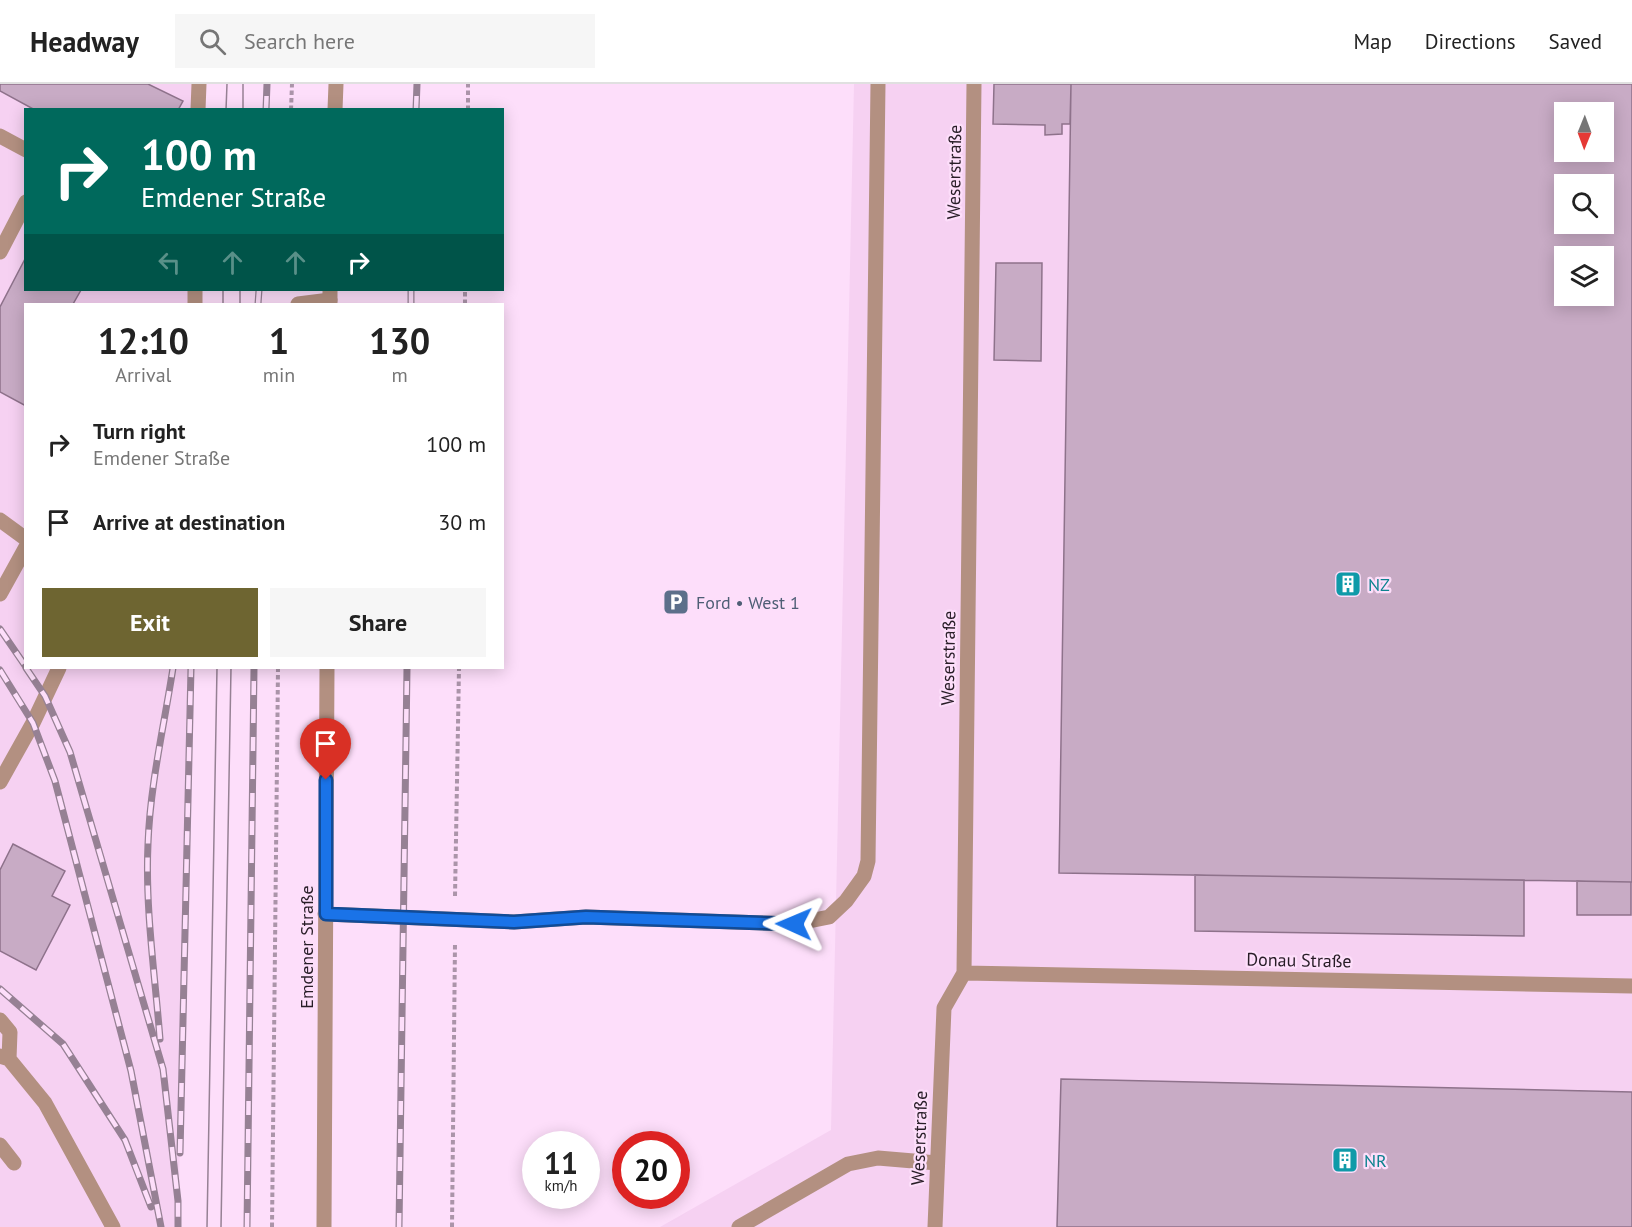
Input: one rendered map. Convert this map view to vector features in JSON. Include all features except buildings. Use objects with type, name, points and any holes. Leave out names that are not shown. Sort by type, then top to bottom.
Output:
[{"type":"street","points":[[198,108],[199,84]]},
{"type":"street","points":[[335,108],[336,84]]},
{"type":"street","points":[[326,914],[514,922],[586,917],[794,924],[829,916],[846,901],[864,876],[868,861],[878,84]]},
{"type":"street","name":"Weserstraße","points":[[935,1227],[944,1008],[964,974],[974,84]]},
{"type":"street","points":[[0,136],[24,149]]},
{"type":"street","points":[[0,252],[24,206]]},
{"type":"street","points":[[303,303],[330,298]]},
{"type":"street","points":[[0,520],[24,538]]},
{"type":"street","points":[[0,594],[24,551]]},
{"type":"street","points":[[0,782],[33,723],[59,669]]},
{"type":"street","name":"Emdener Straße","points":[[324,1227],[327,669]]},
{"type":"street","name":"Donau Straße","points":[[964,974],[1632,986]]},
{"type":"street","points":[[0,1020],[10,1032],[4,1058],[45,1103],[113,1227]]},
{"type":"street","points":[[0,1145],[14,1163]]},
{"type":"street","points":[[739,1227],[848,1164],[878,1158],[937,1162]]},
{"type":"path","points":[[291,84],[291,108]]},
{"type":"path","points":[[468,84],[468,108]]},
{"type":"path","points":[[272,1227],[278,669]]},
{"type":"path","points":[[452,1227],[459,669]]},
{"type":"shaded area","points":[[0,84],[198,84],[197,108],[24,108],[24,291],[196,291],[196,303],[24,303],[24,669],[191,669],[178,1227],[0,1227]]},
{"type":"shaded area","points":[[854,84],[1632,84],[1632,1227],[660,1227],[831,1130]]},
{"type":"tram line","points":[[226,108],[227,84]]},
{"type":"tram line","points":[[243,84],[243,108]]},
{"type":"tram line","points":[[223,291],[223,303]]},
{"type":"tram line","points":[[240,291],[240,303]]},
{"type":"tram line","points":[[207,1227],[217,669]]},
{"type":"tram line","points":[[221,1227],[231,669]]},
{"type":"railway","points":[[266,108],[267,84]]},
{"type":"railway","points":[[416,108],[417,84]]},
{"type":"railway","points":[[258,303],[259,291]]},
{"type":"railway","points":[[411,291],[411,303]]},
{"type":"railway","points":[[0,629],[24,664]]},
{"type":"railway","points":[[27,669],[45,696],[70,752],[163,1069],[178,1201],[178,1227]]},
{"type":"railway","points":[[160,1039],[147,868],[154,778],[173,669]]},
{"type":"railway","points":[[180,1153],[191,669]]},
{"type":"railway","points":[[247,1227],[254,669]]},
{"type":"railway","points":[[399,1227],[407,669]]},
{"type":"railway","points":[[0,670],[33,723],[55,781],[131,1071],[161,1227]]},
{"type":"railway","points":[[0,989],[63,1044],[125,1140],[151,1207]]},
{"type":"place","name":"NZ","points":[[1348,584]]},
{"type":"place","name":"Ford • West 1","points":[[676,602]]},
{"type":"place","name":"NR","points":[[1345,1160]]},
{"type":"route","points":[[326,780],[326,914],[514,922],[586,917],[794,924]]}]
